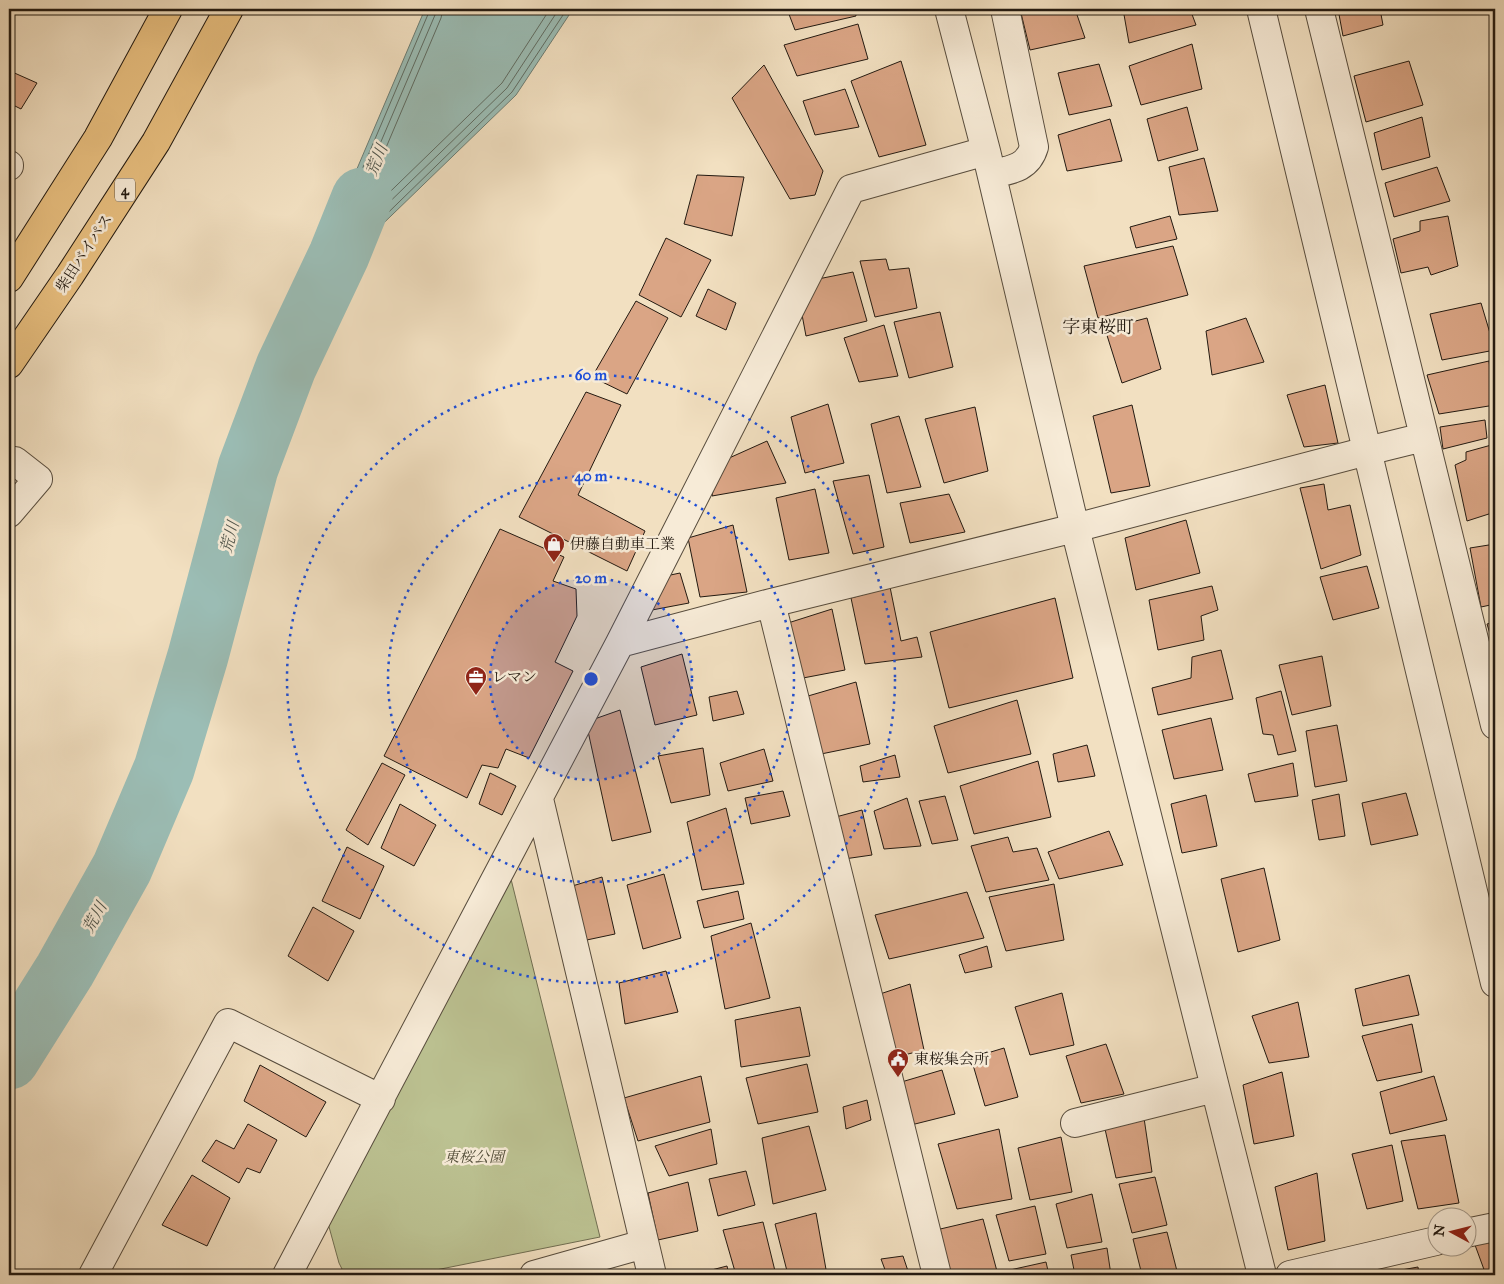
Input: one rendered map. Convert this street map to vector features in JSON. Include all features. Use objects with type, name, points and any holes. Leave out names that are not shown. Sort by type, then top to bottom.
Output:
[{"type":"highway","points":[[9,278],[98,138],[168,9]]},
{"type":"highway","name":"柴田バイパス","points":[[9,364],[156,142],[229,9]]},
{"type":"street","points":[[949,9],[989,163],[1075,528],[1262,1275]]},
{"type":"street","points":[[287,1275],[539,799],[851,189],[989,163],[1011,170],[1023,164],[1031,157],[1034,147],[1005,9]]},
{"type":"street","points":[[1261,9],[1495,983]]},
{"type":"street","points":[[1319,9],[1495,725]]},
{"type":"street","points":[[620,643],[771,603],[1075,528],[1424,437]]},
{"type":"street","points":[[9,514],[38,479],[15,460]]},
{"type":"street","points":[[771,603],[937,1275]]},
{"type":"street","points":[[539,799],[652,1275]]},
{"type":"street","points":[[93,1275],[228,1023],[381,1099]]},
{"type":"street","points":[[1075,1123],[1215,1088]]},
{"type":"street","points":[[1476,1231],[1495,1226]]},
{"type":"street","points":[[1290,1275],[1426,1242]]},
{"type":"street","points":[[534,1275],[644,1244]]},
{"type":"green space","name":"東桜公園","points":[[509,871],[600,1237],[411,1275],[345,1275],[339,1263],[326,1216]]},
{"type":"water","points":[[425,9],[573,9],[516,95],[299,305]]},
{"type":"building","points":[[787,9],[855,9],[856,16],[795,30]]},
{"type":"building","points":[[1020,9],[1075,9],[1085,38],[1030,50]]},
{"type":"building","points":[[1123,9],[1190,9],[1196,25],[1129,43]]},
{"type":"building","points":[[1338,9],[1380,9],[1383,25],[1343,36]]},
{"type":"building","points":[[858,24],[868,59],[797,76],[784,45]]},
{"type":"building","points":[[1192,44],[1202,89],[1141,105],[1129,66]]},
{"type":"building","points":[[901,61],[926,145],[879,157],[851,81]]},
{"type":"building","points":[[1409,61],[1423,105],[1366,122],[1354,76]]},
{"type":"building","points":[[1099,64],[1112,106],[1069,115],[1058,73]]},
{"type":"building","points":[[764,65],[823,171],[815,195],[790,199],[732,98]]},
{"type":"building","points":[[10,71],[37,83],[21,109],[9,103]]},
{"type":"building","points":[[845,89],[859,127],[815,135],[803,101]]},
{"type":"building","points":[[1187,107],[1198,150],[1158,161],[1147,119]]},
{"type":"building","points":[[1422,117],[1430,157],[1382,170],[1374,133]]},
{"type":"building","points":[[1110,119],[1122,161],[1067,171],[1058,135]]},
{"type":"building","points":[[1204,158],[1218,211],[1179,215],[1169,167]]},
{"type":"building","points":[[1437,167],[1450,201],[1394,217],[1385,183]]},
{"type":"building","points":[[697,175],[744,177],[732,236],[684,224]]},
{"type":"building","points":[[1170,216],[1177,239],[1136,248],[1130,227]]},
{"type":"building","points":[[1448,216],[1458,266],[1431,275],[1428,267],[1401,273],[1393,239],[1420,231],[1420,221]]},
{"type":"building","points":[[666,238],[711,260],[681,317],[639,295]]},
{"type":"building","points":[[1173,246],[1188,295],[1098,318],[1084,266]]},
{"type":"building","points":[[886,259],[889,270],[909,268],[917,308],[875,317],[860,261]]},
{"type":"building","points":[[853,272],[867,321],[806,336],[800,304],[813,280]]},
{"type":"building","points":[[708,289],[736,303],[726,330],[696,316]]},
{"type":"building","points":[[636,301],[668,318],[627,394],[592,377]]},
{"type":"building","points":[[1481,303],[1495,350],[1442,360],[1430,314]]},
{"type":"building","points":[[940,312],[953,367],[909,378],[894,322]]},
{"type":"building","points":[[1147,318],[1161,369],[1122,383],[1105,329]]},
{"type":"building","points":[[1246,318],[1264,362],[1212,375],[1206,331]]},
{"type":"building","points":[[884,325],[898,376],[859,382],[844,338]]},
{"type":"building","points":[[1489,361],[1495,405],[1439,414],[1427,375]]},
{"type":"building","points":[[1325,385],[1338,443],[1304,447],[1287,395]]},
{"type":"building","points":[[586,392],[621,405],[578,495],[645,531],[627,571],[519,517]]},
{"type":"building","points":[[828,404],[844,463],[805,473],[791,417]]},
{"type":"building","points":[[1132,405],[1150,486],[1111,493],[1093,416]]},
{"type":"building","points":[[975,407],[988,471],[944,483],[925,419]]},
{"type":"building","points":[[899,416],[921,487],[887,493],[871,424]]},
{"type":"building","points":[[1485,420],[1487,438],[1443,449],[1440,427]]},
{"type":"building","points":[[767,441],[786,483],[712,496],[718,463]]},
{"type":"building","points":[[1495,444],[1495,512],[1467,521],[1455,465],[1466,460],[1466,452]]},
{"type":"building","points":[[869,475],[884,547],[853,554],[833,481]]},
{"type":"building","points":[[1324,484],[1328,510],[1350,505],[1361,555],[1321,569],[1300,488]]},
{"type":"building","points":[[815,489],[829,553],[789,560],[776,498]]},
{"type":"building","points":[[949,494],[965,532],[910,543],[900,503]]},
{"type":"building","points":[[1186,520],[1200,573],[1136,590],[1125,538]]},
{"type":"building","points":[[733,525],[747,592],[700,597],[688,538]]},
{"type":"building","points":[[500,529],[564,557],[553,581],[576,589],[577,616],[555,662],[573,671],[529,758],[506,749],[498,768],[482,765],[467,798],[384,756]]},
{"type":"building","points":[[1495,544],[1495,604],[1481,607],[1470,548]]},
{"type":"building","points":[[1367,566],[1379,608],[1333,620],[1320,577]]},
{"type":"building","points":[[680,573],[689,603],[652,610],[661,577]]},
{"type":"building","points":[[1212,586],[1218,610],[1201,616],[1204,640],[1158,650],[1149,600]]},
{"type":"building","points":[[890,587],[901,641],[917,637],[922,657],[865,664],[851,598]]},
{"type":"building","points":[[1055,598],[1073,678],[949,708],[930,632]]},
{"type":"building","points":[[832,609],[845,670],[803,678],[788,623]]},
{"type":"building","points":[[1495,622],[1495,650],[1487,624]]},
{"type":"building","points":[[1221,650],[1233,699],[1158,715],[1152,688],[1191,678],[1192,657]]},
{"type":"building","points":[[682,654],[697,715],[655,725],[641,667]]},
{"type":"building","points":[[1322,656],[1331,706],[1292,715],[1279,665]]},
{"type":"building","points":[[856,682],[870,744],[821,754],[808,696]]},
{"type":"building","points":[[737,691],[744,714],[713,721],[709,697]]},
{"type":"building","points":[[1281,691],[1296,751],[1278,755],[1273,735],[1263,734],[1256,698]]},
{"type":"building","points":[[1017,700],[1031,754],[948,773],[934,726]]},
{"type":"building","points":[[620,710],[651,832],[612,841],[586,722]]},
{"type":"building","points":[[1211,718],[1223,770],[1174,779],[1162,730]]},
{"type":"building","points":[[1337,725],[1347,781],[1315,787],[1306,731]]},
{"type":"building","points":[[1087,745],[1095,776],[1058,782],[1053,754]]},
{"type":"building","points":[[703,748],[710,795],[671,803],[658,756]]},
{"type":"building","points":[[764,749],[773,781],[728,791],[720,763]]},
{"type":"building","points":[[895,755],[900,777],[863,782],[860,766]]},
{"type":"building","points":[[1038,761],[1051,817],[974,834],[960,786]]},
{"type":"building","points":[[382,763],[405,775],[368,845],[346,830]]},
{"type":"building","points":[[1293,763],[1298,796],[1255,802],[1248,774]]},
{"type":"building","points":[[490,773],[516,786],[502,815],[479,804]]},
{"type":"building","points":[[783,791],[790,816],[751,824],[745,798]]},
{"type":"building","points":[[1406,793],[1418,835],[1371,845],[1362,803]]},
{"type":"building","points":[[1339,794],[1345,836],[1319,840],[1312,800]]},
{"type":"building","points":[[1206,795],[1217,846],[1182,853],[1171,804]]},
{"type":"building","points":[[945,796],[958,840],[932,844],[919,801]]},
{"type":"building","points":[[907,798],[921,846],[884,849],[874,811]]},
{"type":"building","points":[[400,804],[436,825],[414,866],[381,848]]},
{"type":"building","points":[[726,808],[744,884],[702,890],[687,822]]},
{"type":"building","points":[[862,810],[872,855],[844,859],[832,818]]},
{"type":"building","points":[[1109,831],[1123,865],[1059,879],[1048,852]]},
{"type":"building","points":[[1008,837],[1013,852],[1037,848],[1049,880],[986,892],[971,846]]},
{"type":"building","points":[[347,847],[384,866],[360,919],[322,901]]},
{"type":"building","points":[[1264,868],[1280,940],[1238,952],[1221,879]]},
{"type":"building","points":[[664,874],[681,938],[643,949],[627,885]]},
{"type":"building","points":[[602,877],[615,934],[582,941],[569,887]]},
{"type":"building","points":[[1054,884],[1064,940],[1006,951],[989,897]]},
{"type":"building","points":[[738,891],[744,919],[704,928],[697,901]]},
{"type":"building","points":[[967,892],[984,938],[889,959],[875,915]]},
{"type":"building","points":[[313,907],[354,931],[328,981],[288,956]]},
{"type":"building","points":[[751,923],[770,998],[725,1009],[711,936]]},
{"type":"building","points":[[987,946],[992,967],[965,973],[959,955]]},
{"type":"building","points":[[666,971],[678,1012],[625,1024],[619,983]]},
{"type":"building","points":[[1409,975],[1419,1015],[1363,1026],[1355,989]]},
{"type":"building","points":[[910,984],[924,1050],[892,1058],[880,994]]},
{"type":"building","points":[[1062,993],[1074,1045],[1030,1055],[1015,1007]]},
{"type":"building","points":[[1298,1002],[1309,1057],[1269,1063],[1252,1016]]},
{"type":"building","points":[[800,1007],[810,1056],[741,1067],[735,1020]]},
{"type":"building","points":[[1412,1024],[1422,1072],[1377,1081],[1362,1036]]},
{"type":"building","points":[[1106,1044],[1124,1094],[1081,1103],[1066,1056]]},
{"type":"building","points":[[1004,1048],[1018,1097],[985,1106],[971,1058]]},
{"type":"building","points":[[807,1064],[818,1112],[758,1124],[746,1078]]},
{"type":"building","points":[[260,1065],[326,1102],[306,1137],[244,1101]]},
{"type":"building","points":[[942,1070],[955,1114],[907,1126],[898,1083]]},
{"type":"building","points":[[1282,1072],[1294,1136],[1254,1144],[1243,1085]]},
{"type":"building","points":[[701,1076],[710,1122],[638,1141],[624,1098]]},
{"type":"building","points":[[1434,1076],[1447,1120],[1390,1134],[1380,1092]]},
{"type":"building","points":[[867,1100],[871,1120],[846,1129],[843,1107]]},
{"type":"building","points":[[1144,1118],[1152,1172],[1116,1178],[1105,1129]]},
{"type":"building","points":[[248,1124],[277,1140],[260,1173],[247,1168],[239,1183],[202,1161],[216,1140],[234,1149]]},
{"type":"building","points":[[809,1126],[826,1190],[773,1204],[762,1138]]},
{"type":"building","points":[[711,1129],[717,1164],[669,1176],[655,1146]]},
{"type":"building","points":[[999,1129],[1012,1199],[957,1209],[938,1144]]},
{"type":"building","points":[[1445,1135],[1459,1203],[1426,1206],[1426,1208],[1418,1209],[1401,1141]]},
{"type":"building","points":[[1061,1137],[1072,1192],[1030,1200],[1018,1148]]},
{"type":"building","points":[[1392,1145],[1403,1201],[1367,1209],[1352,1154]]},
{"type":"building","points":[[746,1171],[755,1205],[718,1216],[709,1179]]},
{"type":"building","points":[[1317,1173],[1325,1241],[1288,1250],[1275,1187]]},
{"type":"building","points":[[192,1175],[230,1198],[207,1246],[162,1225]]},
{"type":"building","points":[[1155,1177],[1167,1225],[1132,1233],[1119,1184]]},
{"type":"building","points":[[688,1182],[698,1231],[658,1240],[648,1193]]},
{"type":"building","points":[[1092,1194],[1102,1242],[1067,1248],[1056,1204]]},
{"type":"building","points":[[1035,1206],[1046,1254],[1009,1261],[996,1215]]},
{"type":"building","points":[[816,1213],[827,1275],[788,1275],[775,1224]]},
{"type":"building","points":[[983,1219],[998,1275],[947,1275],[936,1230]]},
{"type":"building","points":[[763,1222],[776,1275],[736,1275],[723,1230]]},
{"type":"building","points":[[1167,1232],[1178,1275],[1142,1275],[1133,1239]]},
{"type":"building","points":[[1495,1241],[1495,1275],[1486,1275],[1476,1245]]},
{"type":"building","points":[[1107,1248],[1111,1275],[1075,1275],[1071,1255]]},
{"type":"building","points":[[903,1256],[909,1274],[887,1275],[881,1259]]},
{"type":"building","points":[[1046,1262],[1049,1275],[1011,1275],[1010,1270]]},
{"type":"building","points":[[727,1266],[729,1275],[692,1275]]},
{"type":"building","points":[[1418,1267],[1419,1275],[1379,1274]]},
{"type":"waterway","name":"荒川","points":[[9,1059],[65,970],[122,868],[164,769],[198,656],[248,468],[286,367],[339,255],[362,198]]},
{"type":"place","name":"伊藤自動車工業","points":[[554,563]]},
{"type":"place","name":"レマン","points":[[476,696]]},
{"type":"place","name":"東桜集会所","points":[[898,1078]]},
{"type":"district","name":"字東桜町","points":[[1098,327]]}]
